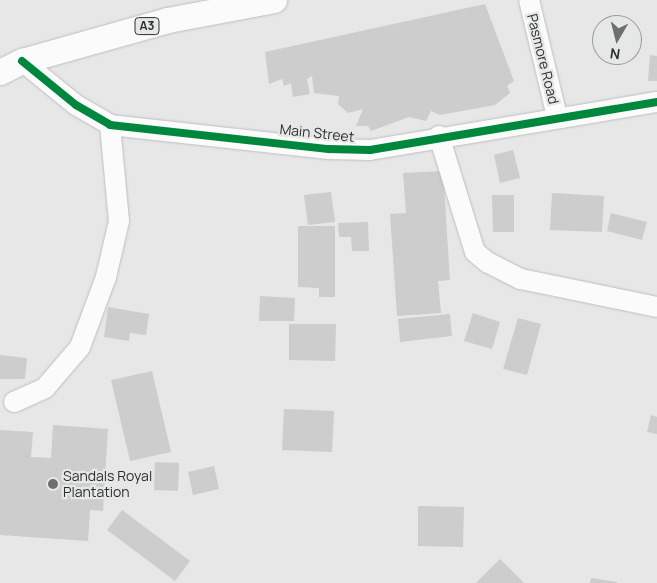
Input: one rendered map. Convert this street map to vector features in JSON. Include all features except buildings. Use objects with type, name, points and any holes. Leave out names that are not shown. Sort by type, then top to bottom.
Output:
[{"type":"main road","name":"A3","points":[[0,72],[22,61],[168,20],[274,0]]},
{"type":"street","name":"Pasmore Road","points":[[529,0],[557,117]]},
{"type":"street","name":"Main Street","points":[[22,61],[76,105],[110,125],[329,149],[370,150],[439,136],[657,102]]},
{"type":"street","points":[[14,402],[45,388],[80,347],[106,277],[120,221],[110,125]]},
{"type":"street","points":[[439,136],[475,252],[487,262],[521,279],[657,307]]},
{"type":"cycle path","points":[[22,61],[76,105],[110,125],[329,149],[370,150],[657,102]]},
{"type":"place","name":"Sandals Royal Plantation","points":[[53,484]]}]
